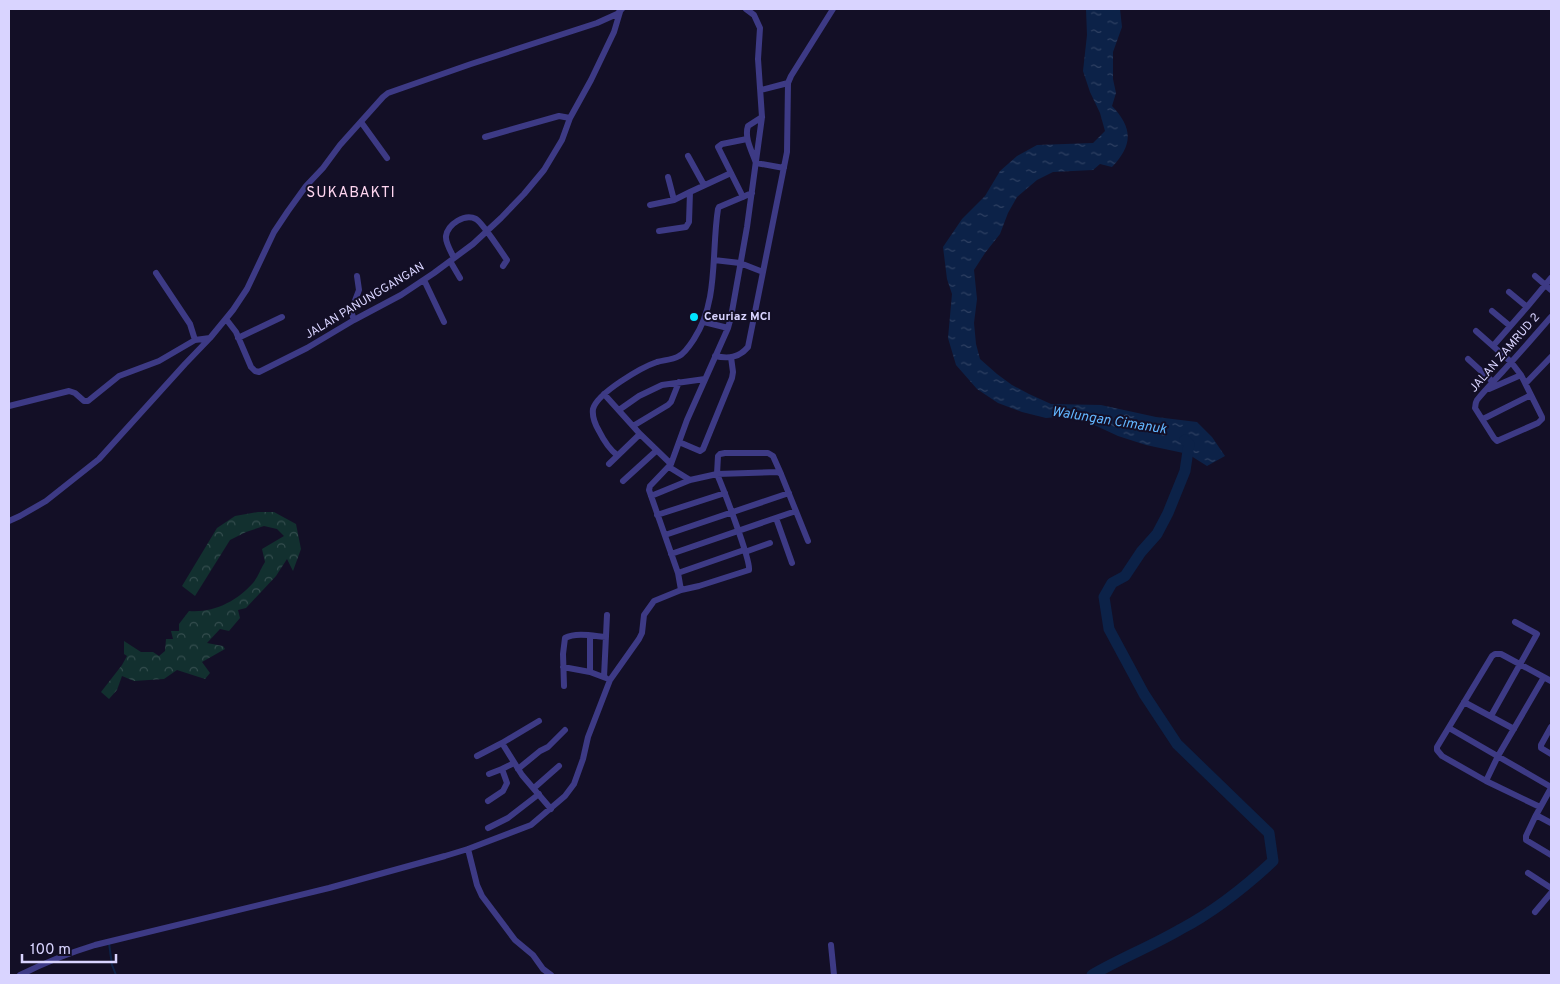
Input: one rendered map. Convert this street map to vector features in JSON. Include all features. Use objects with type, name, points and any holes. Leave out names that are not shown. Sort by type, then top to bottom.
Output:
[{"type":"street","points":[[681,590],[678,573],[651,496],[650,486],[670,466],[714,356],[728,328],[744,247],[762,117],[758,59],[760,28],[754,14],[746,9]]},
{"type":"street","points":[[714,356],[731,357],[743,352],[748,346],[787,152],[788,84],[791,76],[833,9]]},
{"type":"street","points":[[9,521],[46,501],[99,459],[210,338],[247,289],[274,232],[288,211],[306,186],[383,96],[471,64],[597,23],[621,10]]},
{"type":"street","name":"JALAN PANUNGGANGAN","points":[[226,319],[238,338],[251,367],[259,372],[307,348],[401,295],[452,260],[486,231],[524,194],[544,170],[562,140],[570,118],[591,80],[614,32],[621,10]]},
{"type":"street","points":[[761,90],[788,84]]},
{"type":"street","points":[[485,137],[558,116],[570,118]]},
{"type":"street","points":[[756,163],[746,132],[748,126],[762,117]]},
{"type":"street","points":[[361,122],[387,158]]},
{"type":"street","points":[[743,196],[718,147],[722,144],[747,139]]},
{"type":"street","points":[[688,156],[704,185]]},
{"type":"street","points":[[756,163],[784,168]]},
{"type":"street","points":[[650,205],[674,200],[731,173]]},
{"type":"street","points":[[668,178],[674,200]]},
{"type":"street","points":[[659,232],[685,228],[688,225],[690,192]]},
{"type":"street","points":[[617,455],[612,451],[595,424],[593,408],[604,394],[624,380],[645,367],[678,357],[684,353],[694,340],[704,322],[710,293],[718,209],[752,193]]},
{"type":"street","points":[[460,278],[452,260],[446,238],[447,233],[460,218],[474,218],[482,224],[507,260],[503,266]]},
{"type":"street","points":[[714,260],[740,263],[763,272]]},
{"type":"street","points":[[156,273],[190,324],[194,340]]},
{"type":"street","points":[[354,320],[351,310],[359,290],[357,276]]},
{"type":"street","points":[[1535,276],[1551,290]]},
{"type":"street","points":[[1493,346],[1551,278]]},
{"type":"street","points":[[424,280],[444,322]]},
{"type":"street","points":[[1509,292],[1526,308]]},
{"type":"street","points":[[1492,311],[1510,326]]},
{"type":"street","points":[[238,338],[282,317]]},
{"type":"street","name":"JALAN ZAMRUD 2","points":[[1483,419],[1475,405],[1551,317]]},
{"type":"street","points":[[704,322],[728,328]]},
{"type":"street","points":[[1476,331],[1511,362],[1521,375],[1526,383],[1542,417],[1542,420],[1538,423],[1497,441],[1483,419],[1531,395]]},
{"type":"street","points":[[9,406],[68,391],[75,393],[84,401],[88,401],[120,376],[159,361],[194,340],[210,338]]},
{"type":"street","points":[[679,442],[700,451],[704,449],[732,378],[731,357]]},
{"type":"street","points":[[1468,358],[1493,382]]},
{"type":"street","points":[[1526,383],[1550,360]]},
{"type":"street","points":[[1486,390],[1521,375]]},
{"type":"street","points":[[619,410],[662,385],[705,379]]},
{"type":"street","points":[[633,426],[672,402],[678,382]]},
{"type":"street","points":[[604,394],[670,466],[690,480]]},
{"type":"street","points":[[608,464],[640,434]]},
{"type":"street","points":[[623,481],[656,450]]},
{"type":"street","points":[[607,679],[639,639],[642,633],[642,619],[654,601],[681,590],[749,570],[750,567],[745,551],[717,474],[718,456],[720,454],[764,452],[773,456],[808,541]]},
{"type":"street","points":[[651,496],[690,480],[717,474],[778,472],[781,474]]},
{"type":"street","points":[[657,514],[725,493]]},
{"type":"street","points":[[665,535],[789,493]]},
{"type":"street","points":[[671,554],[796,511]]},
{"type":"street","points":[[776,518],[792,563]]},
{"type":"street","points":[[678,573],[770,542]]},
{"type":"street","points":[[20,975],[37,966],[105,942],[329,888],[468,849],[532,825],[566,796],[574,784],[583,760],[588,737],[607,679],[606,616]]},
{"type":"street","points":[[1491,716],[1537,634],[1515,622]]},
{"type":"street","points":[[564,686],[565,638],[570,635],[606,638]]},
{"type":"street","points":[[590,636],[590,672]]},
{"type":"street","points":[[1551,681],[1501,654],[1495,654],[1464,702],[1437,750],[1439,754],[1551,818]]},
{"type":"street","points":[[563,667],[590,672],[607,679]]},
{"type":"street","points":[[1486,781],[1498,756],[1544,677]]},
{"type":"street","points":[[1464,702],[1514,729]]},
{"type":"street","points":[[477,756],[538,721]]},
{"type":"street","points":[[1551,727],[1541,745],[1542,750],[1551,754]]},
{"type":"street","points":[[1449,728],[1551,787],[1526,836],[1526,840],[1551,855]]},
{"type":"street","points":[[489,774],[516,766],[548,747],[566,730]]},
{"type":"street","points":[[502,743],[516,766],[551,809]]},
{"type":"street","points":[[534,788],[559,766]]},
{"type":"street","points":[[488,800],[503,791],[507,783],[502,769]]},
{"type":"street","points":[[488,828],[508,818],[539,794]]},
{"type":"street","points":[[1538,811],[1551,823]]},
{"type":"street","points":[[468,849],[477,885],[482,896],[515,940],[533,955],[541,972],[551,975]]},
{"type":"street","points":[[1528,873],[1551,888]]},
{"type":"street","points":[[1536,912],[1551,893]]},
{"type":"street","points":[[831,945],[834,975]]},
{"type":"green space","points":[[258,512],[274,512],[296,524],[301,549],[293,571],[287,559],[276,576],[246,608],[238,610],[240,618],[229,631],[220,629],[207,643],[223,646],[225,649],[202,662],[210,673],[205,679],[177,670],[164,679],[134,681],[122,676],[117,690],[109,699],[101,692],[127,656],[124,654],[124,641],[141,652],[153,652],[159,656],[165,651],[166,639],[173,639],[171,631],[179,631],[179,624],[189,611],[216,608],[240,595],[253,583],[265,562],[262,549],[284,536],[277,529],[264,526],[230,540],[195,596],[182,586],[217,528],[235,516]]},
{"type":"water","points":[[1086,9],[1120,9],[1122,27],[1113,52],[1113,79],[1116,93],[1112,106],[1127,129],[1127,144],[1112,167],[1100,164],[1093,170],[1053,172],[1037,180],[1017,197],[1000,234],[974,270],[977,299],[974,323],[976,344],[980,359],[997,374],[1012,385],[1051,404],[1101,405],[1156,417],[1197,422],[1212,437],[1225,456],[1207,466],[1188,454],[1146,445],[1069,416],[1046,418],[998,403],[977,389],[956,365],[948,338],[952,294],[947,279],[943,247],[962,219],[985,196],[1000,171],[1017,156],[1037,145],[1093,143],[1105,131],[1100,113],[1083,71],[1087,35]]},
{"type":"waterway","name":"Walungan Cimanuk","points":[[1092,975],[1194,922],[1241,889],[1273,861],[1269,833],[1177,744],[1144,694],[1109,629],[1104,597],[1112,583],[1125,576],[1141,552],[1157,534],[1168,513],[1185,471],[1189,444],[1185,440]]},
{"type":"waterway","points":[[109,943],[112,965],[116,975]]},
{"type":"place","name":"Ceuriaz MCI","points":[[694,317]]},
{"type":"district","name":"SUKABAKTI","points":[[351,193]]}]
